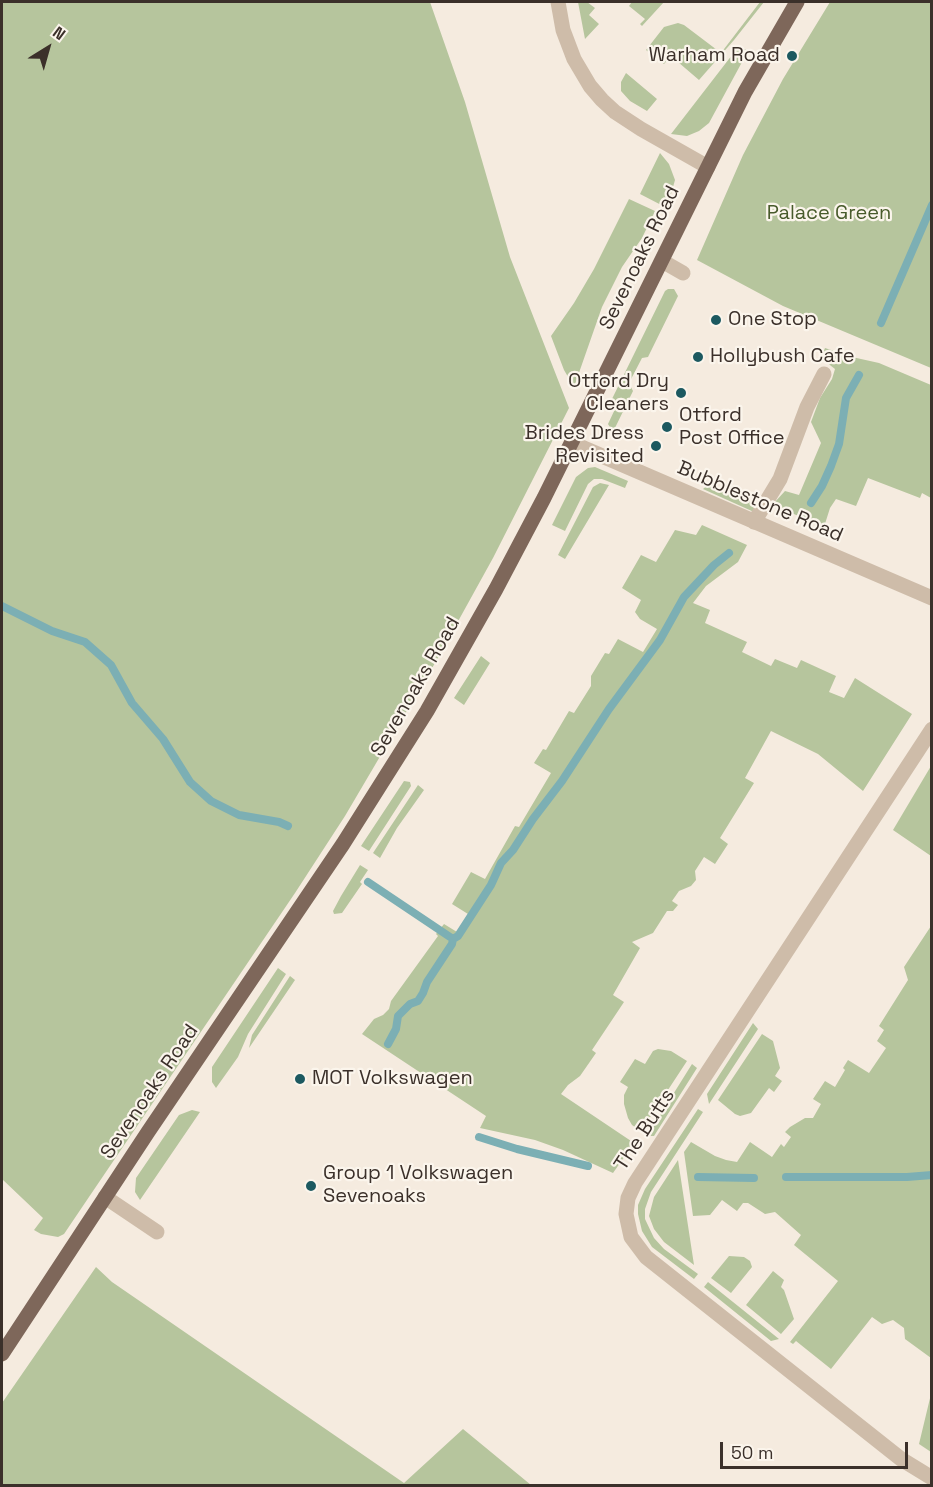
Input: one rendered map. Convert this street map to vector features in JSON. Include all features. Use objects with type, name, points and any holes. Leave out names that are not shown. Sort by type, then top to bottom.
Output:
[{"type":"main road","name":"Sevenoaks Road","points":[[2,1354],[105,1197],[298,913],[414,733],[496,589],[572,443],[761,63],[797,2]]},
{"type":"street","points":[[558,2],[563,30],[574,60],[590,86],[602,100],[640,129],[708,167]]},
{"type":"street","points":[[662,261],[683,273]]},
{"type":"street","points":[[754,522],[780,479],[807,406],[824,374]]},
{"type":"street","name":"Bubblestone Road","points":[[572,443],[932,598]]},
{"type":"street","name":"The Butts","points":[[932,729],[634,1183],[628,1198],[626,1214],[631,1237],[646,1257],[902,1459],[932,1478]]},
{"type":"street","points":[[105,1197],[157,1232]]},
{"type":"green space","points":[[2,2],[430,2],[465,102],[510,257],[569,408],[493,558],[435,663],[345,816],[64,1234],[58,1237],[41,1234],[34,1230],[43,1218],[2,1179]]},
{"type":"green space","points":[[578,2],[587,2],[595,8],[589,15],[599,24],[585,39]]},
{"type":"green space","points":[[632,2],[664,2],[642,26],[640,24],[645,19],[629,6]]},
{"type":"green space","points":[[760,2],[764,2],[699,80],[671,56],[664,64],[646,50],[664,27],[678,23],[721,53]]},
{"type":"green space","name":"Palace Green","points":[[830,2],[931,2],[931,368],[783,306],[697,260],[743,155],[783,79]]},
{"type":"green space","points":[[739,46],[748,51],[709,123],[699,131],[687,136],[671,134]]},
{"type":"green space","points":[[626,73],[657,99],[647,111],[630,101],[621,91],[621,82]]},
{"type":"green space","points":[[660,153],[669,164],[675,180],[667,208],[640,194]]},
{"type":"green space","points":[[629,199],[655,211],[642,238],[622,267],[602,307],[574,387],[564,370],[551,336],[594,269]]},
{"type":"green space","points":[[668,289],[674,289],[678,296],[648,357],[642,358],[629,383],[633,391],[613,432],[608,424],[616,407],[610,403]]},
{"type":"green space","points":[[825,348],[879,363],[931,385],[931,498],[922,493],[920,498],[868,478],[856,506],[836,499],[830,508],[824,527],[780,508],[774,503],[785,491],[799,495],[821,443],[811,422],[835,369],[821,358]]},
{"type":"green space","points":[[595,467],[628,481],[625,488],[602,479],[594,479],[588,484],[565,531],[552,525],[576,477],[588,468]]},
{"type":"green space","points":[[600,483],[609,485],[565,559],[558,555],[593,487]]},
{"type":"green space","points":[[709,484],[752,502],[754,512],[703,489]]},
{"type":"green space","points":[[702,525],[747,545],[738,562],[706,586],[693,603],[710,610],[705,623],[747,642],[742,652],[771,666],[775,659],[797,668],[801,660],[836,676],[829,692],[844,698],[855,678],[912,714],[863,791],[818,754],[771,731],[745,778],[754,783],[720,838],[728,844],[715,864],[704,857],[695,871],[696,880],[691,886],[679,891],[672,901],[678,905],[673,911],[667,911],[653,933],[632,942],[640,948],[613,995],[624,1002],[592,1050],[596,1053],[580,1076],[561,1094],[634,1143],[613,1173],[535,1140],[480,1128],[486,1116],[362,1034],[374,1019],[389,1009],[391,1001],[438,936],[436,934],[444,924],[457,932],[468,914],[452,904],[471,872],[485,879],[515,826],[519,827],[551,773],[534,763],[543,749],[546,750],[569,711],[574,713],[591,686],[591,676],[605,653],[609,654],[618,639],[643,652],[657,629],[640,619],[635,612],[641,600],[622,588],[641,555],[656,562],[675,530],[696,535]]},
{"type":"green space","points":[[481,656],[490,663],[464,705],[454,698]]},
{"type":"green space","points":[[931,766],[932,856],[893,830]]},
{"type":"green space","points":[[404,781],[410,782],[411,786],[369,851],[361,846]]},
{"type":"green space","points":[[418,785],[424,790],[397,828],[380,858],[373,853]]},
{"type":"green space","points":[[360,865],[368,870],[360,882],[362,884],[342,913],[334,914],[333,911]]},
{"type":"green space","points":[[931,926],[931,1358],[905,1339],[904,1328],[893,1320],[882,1324],[872,1317],[831,1369],[796,1341],[793,1344],[790,1342],[838,1281],[794,1245],[801,1235],[775,1212],[765,1214],[748,1203],[743,1203],[737,1211],[722,1200],[710,1215],[693,1216],[684,1152],[691,1142],[715,1156],[737,1162],[750,1142],[772,1157],[781,1144],[784,1147],[791,1137],[785,1132],[790,1127],[805,1118],[813,1118],[821,1104],[813,1099],[825,1081],[835,1087],[848,1060],[869,1073],[886,1048],[877,1041],[884,1030],[879,1026],[908,980],[904,967]]},
{"type":"green space","points":[[278,968],[286,974],[248,1034],[238,1057],[216,1088],[212,1082],[212,1067]]},
{"type":"green space","points":[[290,976],[295,980],[249,1048],[252,1035]]},
{"type":"green space","points":[[753,1023],[758,1029],[709,1104],[707,1094]]},
{"type":"green space","points":[[762,1034],[773,1041],[780,1068],[775,1076],[782,1081],[774,1092],[769,1088],[751,1113],[740,1116],[718,1100]]},
{"type":"green space","points":[[658,1049],[671,1051],[687,1061],[641,1131],[632,1125],[628,1118],[624,1095],[628,1087],[620,1082],[635,1059],[645,1064],[653,1051]]},
{"type":"green space","points":[[692,1064],[697,1068],[654,1136],[647,1136]]},
{"type":"green space","points":[[698,1109],[703,1112],[651,1192],[645,1209],[645,1219],[654,1238],[664,1249],[698,1274],[694,1279],[652,1247],[642,1231],[638,1205],[645,1189]]},
{"type":"green space","points":[[192,1110],[200,1112],[140,1200],[135,1192],[136,1178],[179,1115]]},
{"type":"green space","points":[[678,1160],[694,1265],[664,1242],[654,1229],[649,1216],[654,1197]]},
{"type":"green space","points":[[729,1256],[744,1257],[750,1261],[752,1267],[731,1293],[711,1278]]},
{"type":"green space","points":[[96,1267],[112,1282],[404,1483],[463,1429],[531,1485],[2,1485],[2,1403]]},
{"type":"green space","points":[[773,1271],[784,1280],[781,1287],[794,1319],[781,1334],[746,1305]]},
{"type":"green space","points":[[708,1282],[779,1339],[771,1341],[704,1287]]},
{"type":"green space","points":[[931,1394],[931,1452],[919,1444]]},
{"type":"waterway","points":[[881,323],[932,205]]},
{"type":"waterway","points":[[811,503],[831,466],[839,444],[846,398],[859,375]]},
{"type":"waterway","points":[[388,1044],[396,1029],[398,1016],[410,1004],[418,1001],[453,939],[458,936],[491,885],[501,863],[513,850],[609,709],[660,640],[684,597],[714,565],[729,553]]},
{"type":"waterway","points":[[2,606],[52,631],[85,642],[111,665],[132,703],[163,739],[190,782],[211,801],[239,815],[279,822],[288,826]]},
{"type":"waterway","points":[[368,882],[453,939]]},
{"type":"waterway","points":[[479,1137],[517,1149],[588,1166]]},
{"type":"waterway","points":[[786,1177],[932,1175]]},
{"type":"waterway","points":[[698,1177],[754,1178]]},
{"type":"place","name":"Warham Road","points":[[792,56]]},
{"type":"place","name":"One Stop","points":[[716,320]]},
{"type":"place","name":"Hollybush Cafe","points":[[698,357]]},
{"type":"place","name":"Otford Dry Cleaners","points":[[681,393]]},
{"type":"place","name":"Otford Post Office","points":[[667,427]]},
{"type":"place","name":"Brides Dress Revisited","points":[[656,446]]},
{"type":"place","name":"MOT Volkswagen","points":[[300,1079]]},
{"type":"place","name":"Group 1 Volkswagen Sevenoaks","points":[[311,1186]]}]
